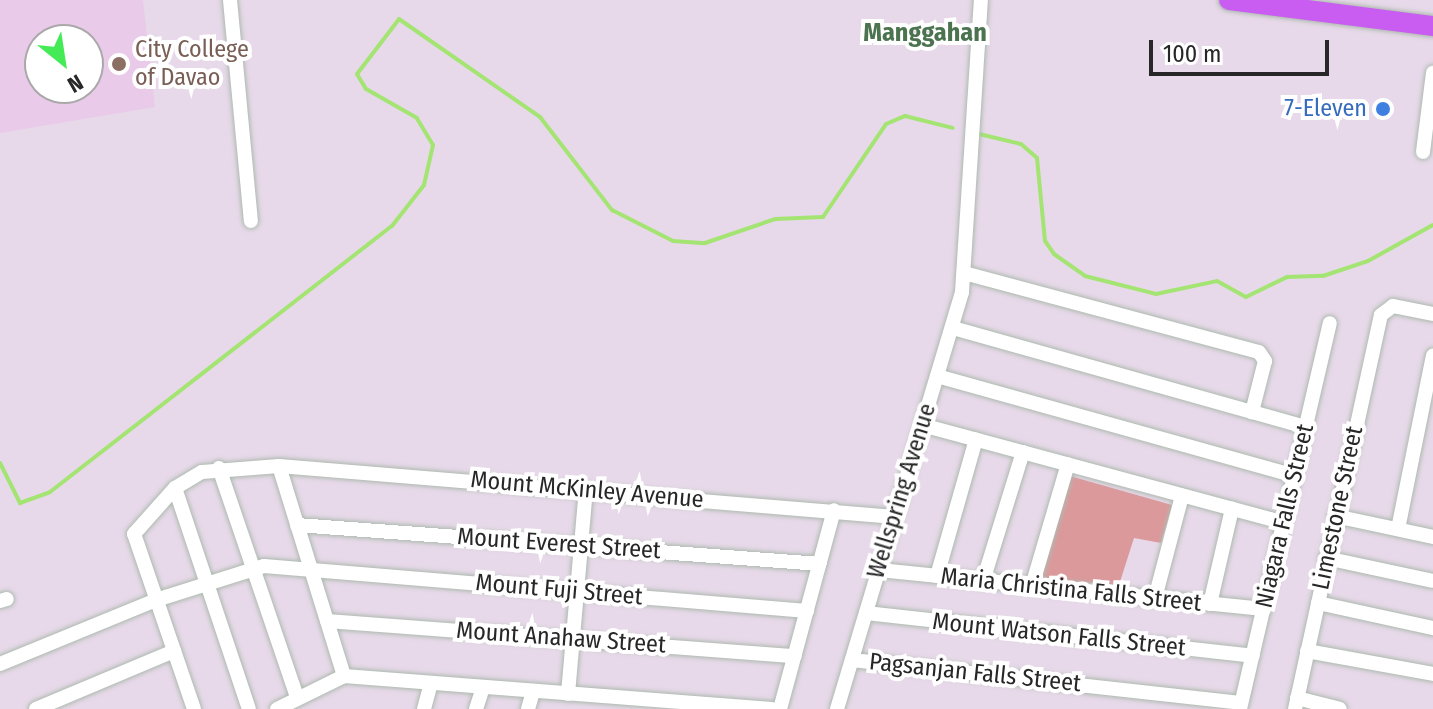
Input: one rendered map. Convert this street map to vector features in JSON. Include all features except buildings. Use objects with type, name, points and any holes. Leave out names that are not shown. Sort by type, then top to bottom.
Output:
[{"type":"highway","points":[[1229,0],[1433,26]]},
{"type":"street","points":[[230,0],[251,221]]},
{"type":"street","name":"Wellspring Avenue","points":[[837,709],[953,328],[964,273],[981,0]]},
{"type":"street","points":[[1423,152],[1433,73]]},
{"type":"street","points":[[964,273],[1262,353],[1252,412]]},
{"type":"street","name":"Limestone Street","points":[[1296,704],[1335,516],[1386,309],[1433,314]]},
{"type":"street","name":"Niagara Falls Street","points":[[1241,706],[1330,323]]},
{"type":"street","points":[[953,328],[1306,427]]},
{"type":"street","points":[[1398,529],[1433,356]]},
{"type":"street","points":[[937,376],[1295,476]]},
{"type":"street","points":[[922,425],[1284,523]]},
{"type":"street","points":[[937,576],[976,439]]},
{"type":"street","points":[[983,581],[1023,452]]},
{"type":"street","points":[[1032,586],[1068,464]]},
{"type":"street","points":[[279,466],[344,676]]},
{"type":"street","name":"Mount McKinley Avenue","points":[[219,468],[279,466],[895,517]]},
{"type":"street","points":[[194,709],[135,529],[175,488],[219,468],[297,697]]},
{"type":"street","points":[[175,488],[249,709]]},
{"type":"street","points":[[568,694],[586,490]]},
{"type":"street","points":[[1155,598],[1182,496]]},
{"type":"street","points":[[1210,604],[1232,509]]},
{"type":"street","points":[[780,709],[834,510]]},
{"type":"street","points":[[1335,516],[1433,537]]},
{"type":"street","name":"Mount Everest Street","points":[[297,525],[820,564]]},
{"type":"street","points":[[1326,558],[1433,581]]},
{"type":"street","points":[[0,664],[156,600],[253,568]]},
{"type":"street","name":"Mount Fuji Street","points":[[253,568],[311,570],[807,611]]},
{"type":"street","name":"Maria Christina Falls Street","points":[[879,570],[1264,609]]},
{"type":"street","points":[[1318,603],[1433,628]]},
{"type":"street","name":"Mount Watson Falls Street","points":[[866,613],[1253,656]]},
{"type":"street","name":"Mount Anahaw Street","points":[[327,621],[795,656]]},
{"type":"street","points":[[36,709],[174,651]]},
{"type":"street","points":[[1307,651],[1433,674]]},
{"type":"street","name":"Pagsanjan Falls Street","points":[[852,660],[1241,706]]},
{"type":"street","points":[[277,709],[344,676],[568,694],[581,702],[772,709]]},
{"type":"street","points":[[424,709],[431,683]]},
{"type":"street","points":[[476,709],[483,687]]},
{"type":"street","points":[[528,709],[533,691]]},
{"type":"street","points":[[1296,704],[1340,709]]},
{"type":"shaded area","name":"City College of Davao","points":[[0,0],[143,0],[155,107],[0,133]]},
{"type":"shaded area","points":[[1070,476],[1172,505],[1161,543],[1134,538],[1119,585],[1041,579]]},
{"type":"waterway","points":[[0,463],[20,503],[50,492],[392,226],[424,185],[433,145],[417,118],[366,89],[357,74],[399,19],[540,117],[612,210],[673,241],[705,243],[775,219],[823,217],[886,124],[905,116],[953,128]]},
{"type":"waterway","points":[[979,134],[1021,144],[1037,158],[1045,241],[1054,254],[1085,276],[1156,294],[1217,281],[1246,297],[1287,277],[1323,276],[1368,261],[1433,225]]},
{"type":"place","name":"City College of Davao","points":[[119,64]]},
{"type":"place","name":"7-Eleven","points":[[1383,109]]},
{"type":"district","name":"Manggahan","points":[[925,33]]}]
